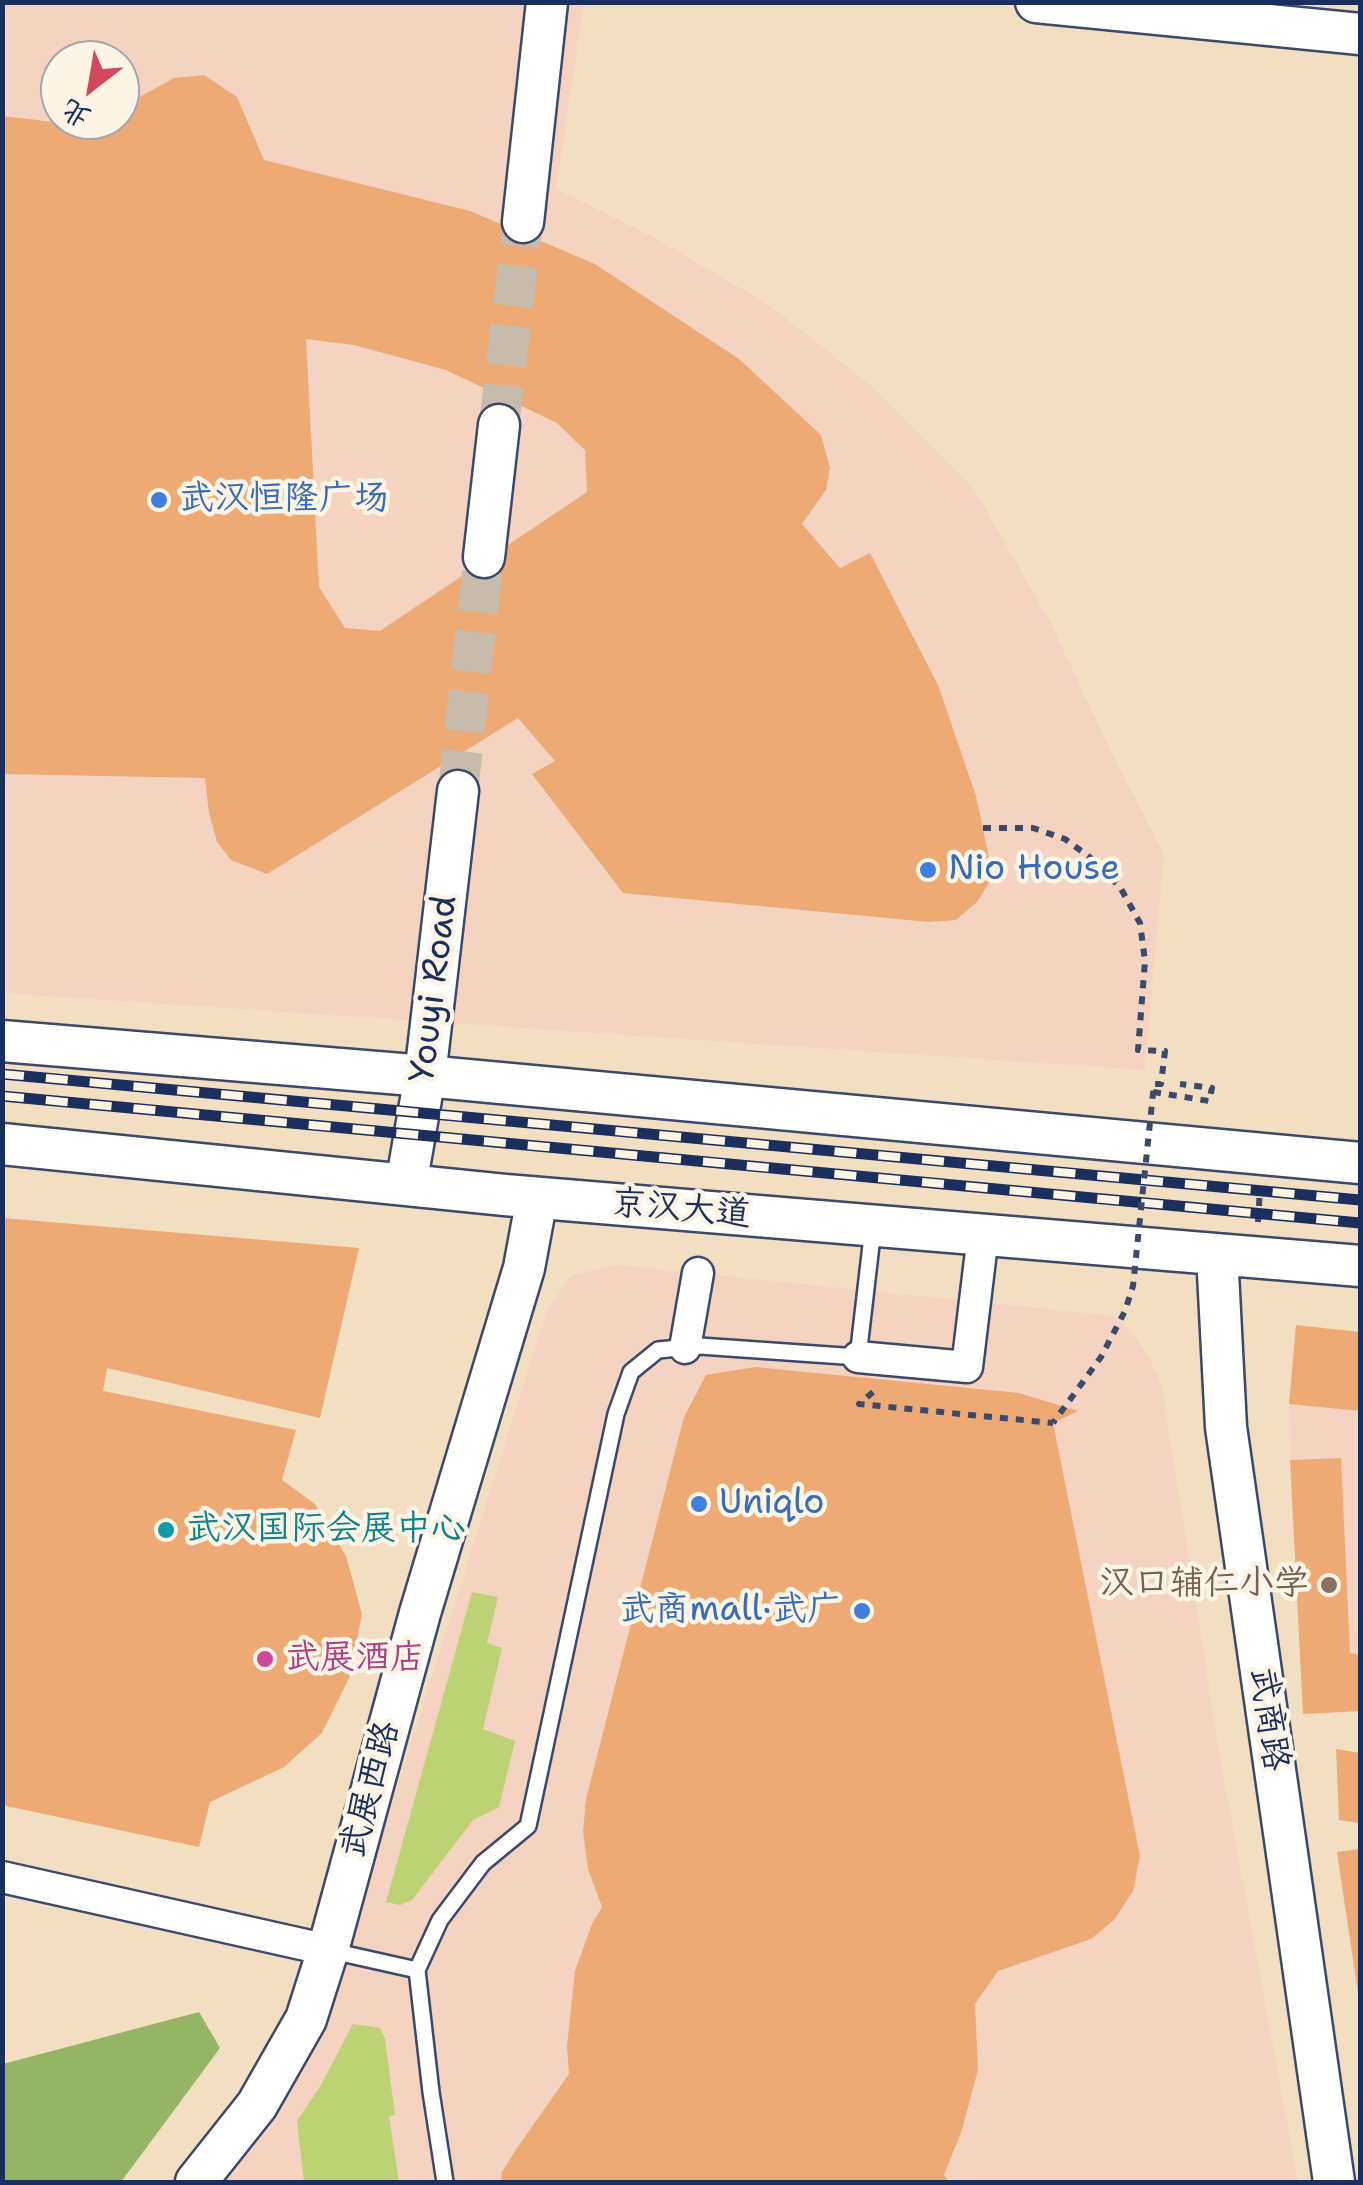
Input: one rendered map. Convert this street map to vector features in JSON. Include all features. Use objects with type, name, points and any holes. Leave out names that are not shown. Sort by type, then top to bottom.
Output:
[{"type":"street","points":[[523,222],[547,2]]},
{"type":"street","points":[[1036,2],[1360,34]]},
{"type":"street","points":[[484,558],[499,425]]},
{"type":"street","name":"Youyi Road","points":[[406,1185],[425,1076],[458,792]]},
{"type":"street","points":[[2,1042],[425,1076],[1360,1163]]},
{"type":"street","name":"京汉大道","points":[[2,1144],[537,1198],[1360,1266]]},
{"type":"street","name":"武展西路","points":[[196,2182],[258,2104],[306,2019],[420,1614],[524,1268],[537,1198]]},
{"type":"street","points":[[858,1357],[967,1367],[984,1235]]},
{"type":"street","name":"武商路","points":[[1217,1254],[1226,1426],[1334,2182]]},
{"type":"street","points":[[685,1348],[698,1273]]},
{"type":"street","points":[[2,1877],[328,1950]]},
{"type":"lane","points":[[445,2182],[430,2092],[418,1970],[440,1920],[472,1878],[528,1826],[616,1414],[631,1372],[658,1350],[685,1348],[858,1357],[873,1226]]},
{"type":"lane","points":[[328,1950],[418,1970]]},
{"type":"path","points":[[858,1357],[887,1380],[859,1404],[1052,1424],[1100,1357],[1134,1286],[1154,1084],[1162,1084],[1165,1051],[1138,1050],[1146,960],[1140,923],[1120,887],[1066,839],[1032,828],[983,828]]},
{"type":"path","points":[[1153,1092],[1209,1101],[1212,1088],[1180,1084]]},
{"type":"path","points":[[1258,1222],[1260,1183]]},
{"type":"shaded area","name":"武汉恒隆广场","points":[[2,3],[584,3],[556,189],[655,238],[769,305],[874,388],[974,489],[1051,624],[1164,854],[1145,1070],[3,993]]},
{"type":"shaded area","points":[[617,1265],[1115,1316],[1136,1337],[1162,1387],[1219,1751],[1298,2182],[219,2182],[322,2026],[546,1313],[571,1275]]},
{"type":"shaded area","name":"汉口辅仁小学","points":[[1289,1404],[1360,1411],[1360,1711],[1303,1714]]},
{"type":"green space","points":[[472,1592],[498,1597],[487,1643],[502,1648],[483,1729],[515,1741],[499,1807],[473,1820],[412,1900],[400,1905],[386,1902]]},
{"type":"green space","points":[[199,2012],[220,2048],[121,2182],[3,2182],[3,2064]]},
{"type":"green space","points":[[353,2024],[380,2028],[385,2039],[395,2115],[389,2116],[399,2182],[304,2182],[297,2121]]},
{"type":"building","name":"武汉恒隆广场","points":[[204,75],[237,97],[264,160],[470,211],[595,264],[739,359],[821,435],[830,468],[826,490],[802,524],[840,568],[870,553],[938,685],[976,796],[989,858],[990,881],[977,902],[956,920],[929,922],[623,893],[532,774],[555,761],[518,718],[267,874],[231,860],[217,842],[205,778],[2,774],[2,116],[40,120],[40,140],[140,140],[140,97],[174,78]],"holes":[[[306,339],[354,345],[446,370],[557,423],[585,450],[587,492],[380,631],[345,628],[319,587]]]},
{"type":"building","name":"武汉国际会展中心","points":[[2,1218],[359,1248],[320,1418],[107,1368],[103,1391],[296,1430],[282,1480],[315,1504],[346,1556],[362,1614],[350,1676],[322,1733],[284,1767],[210,1802],[199,1847],[2,1805]]},
{"type":"building","points":[[1296,1325],[1360,1332],[1360,1411],[1289,1404]]},
{"type":"building","name":"武商mall·武广","points":[[755,1367],[1019,1393],[1078,1411],[1053,1423],[1140,1856],[1133,1891],[1115,1919],[1091,1939],[998,1971],[975,2004],[978,2070],[961,2133],[944,2175],[949,2182],[501,2182],[502,2172],[517,2148],[569,2074],[567,2046],[575,1971],[602,1907],[588,1869],[583,1832],[586,1799],[684,1417],[706,1375]]},
{"type":"building","name":"汉口辅仁小学","points":[[1341,1458],[1350,1653],[1360,1655],[1360,1711],[1303,1714],[1290,1460]]},
{"type":"building","points":[[1336,1749],[1360,1753],[1360,1823],[1339,1820]]},
{"type":"building","points":[[1360,1849],[1360,1993],[1358,1993],[1337,1852]]},
{"type":"tunnel","points":[[499,425],[523,222]]},
{"type":"tunnel","points":[[458,791],[484,557]]},
{"type":"railway","points":[[2,1074],[1360,1200]]},
{"type":"railway","points":[[2,1096],[1360,1223]]},
{"type":"place","name":"武汉恒隆广场","points":[[159,500]]},
{"type":"place","name":"Nio House","points":[[928,870]]},
{"type":"place","name":"Uniqlo","points":[[699,1504]]},
{"type":"place","name":"武汉国际会展中心","points":[[166,1530]]},
{"type":"place","name":"汉口辅仁小学","points":[[1329,1585]]},
{"type":"place","name":"武商mall·武广","points":[[862,1611]]},
{"type":"place","name":"武展酒店","points":[[265,1659]]}]
